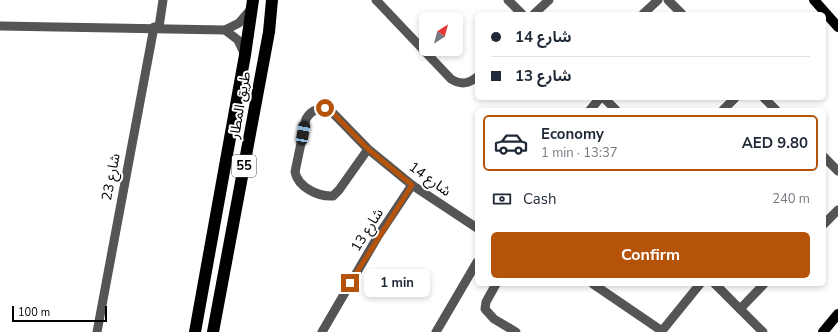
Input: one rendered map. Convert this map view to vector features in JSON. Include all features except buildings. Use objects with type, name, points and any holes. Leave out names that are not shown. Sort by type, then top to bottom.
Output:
[{"type":"highway","name":"طريق المطار","points":[[214,332],[269,32],[272,0]]},
{"type":"highway","name":"طريق المطار","points":[[195,332],[213,240],[245,55],[252,4]]},
{"type":"highway","points":[[201,332],[213,264],[213,240]]},
{"type":"main road","points":[[814,0],[825,12]]},
{"type":"main road","points":[[826,14],[838,27]]},
{"type":"main road","points":[[823,332],[838,314]]},
{"type":"street","name":"شارع 23","points":[[96,332],[156,27],[163,0]]},
{"type":"street","points":[[376,0],[451,79],[464,84],[475,79]]},
{"type":"street","points":[[508,0],[520,12]]},
{"type":"street","points":[[536,12],[549,0]]},
{"type":"street","points":[[645,12],[658,0]]},
{"type":"street","points":[[668,0],[680,12]]},
{"type":"street","points":[[0,26],[156,27],[225,30],[239,23],[252,4]]},
{"type":"street","points":[[225,30],[238,40],[245,55]]},
{"type":"street","points":[[592,108],[598,100]]},
{"type":"street","points":[[606,100],[614,108]]},
{"type":"street","points":[[725,108],[734,100]]},
{"type":"street","points":[[766,100],[774,108]]},
{"type":"street","name":"شارع 14","points":[[368,149],[339,190],[333,196],[317,194],[303,185],[296,177],[295,172],[306,119],[309,114],[315,110],[329,109],[368,149],[412,185],[475,227]]},
{"type":"street","points":[[826,159],[838,171]]},
{"type":"street","name":"شارع 13","points":[[322,332],[378,236],[412,185]]},
{"type":"street","points":[[826,222],[838,210]]},
{"type":"street","points":[[436,332],[475,265]]},
{"type":"street","points":[[495,286],[486,302],[485,309],[494,319],[516,332]]},
{"type":"street","points":[[596,286],[662,331],[698,286]]},
{"type":"street","points":[[718,286],[763,332]]},
{"type":"street","points":[[740,309],[762,286]]},
{"type":"route","points":[[325,108],[329,109],[368,149],[412,185],[378,236],[350,283]]}]
